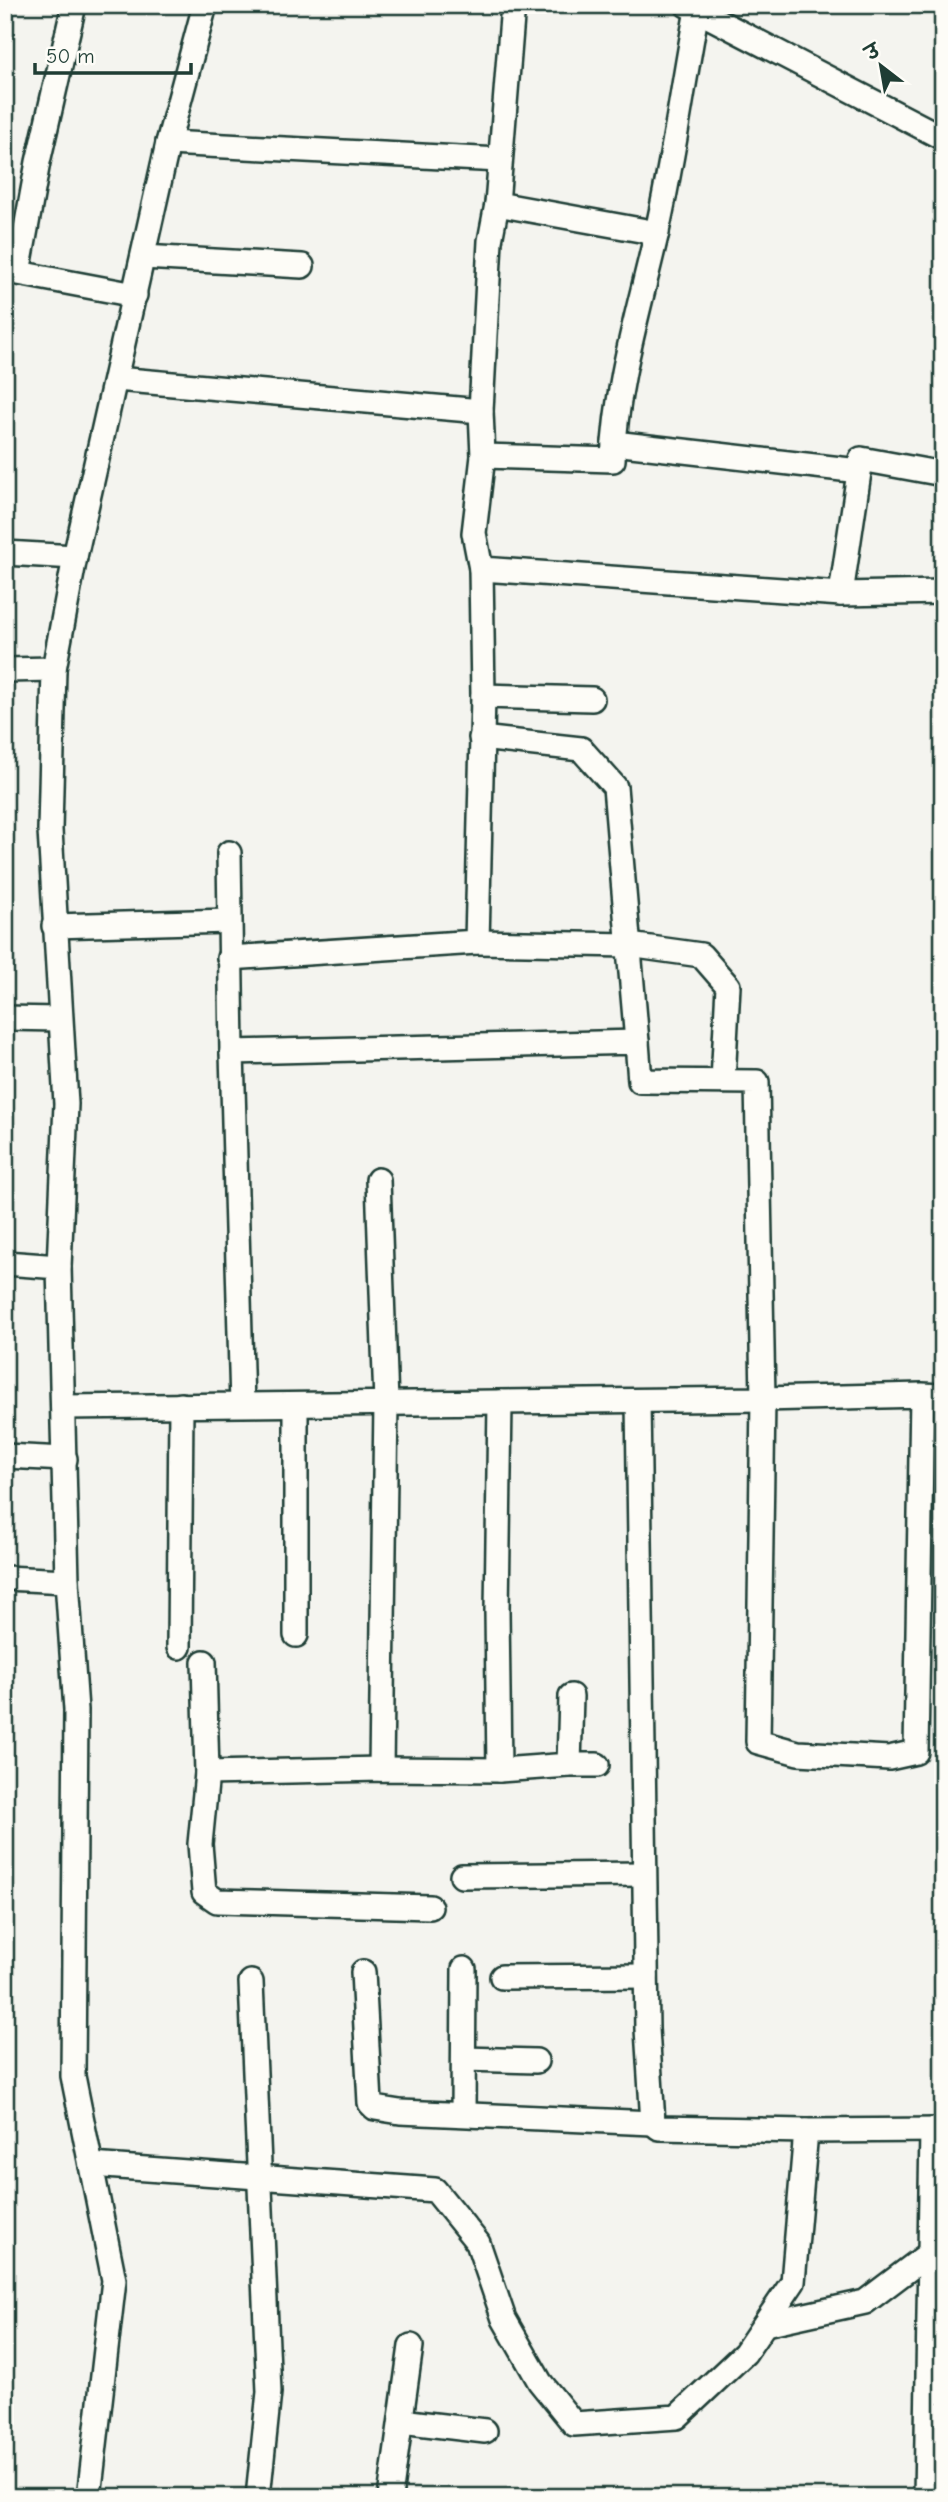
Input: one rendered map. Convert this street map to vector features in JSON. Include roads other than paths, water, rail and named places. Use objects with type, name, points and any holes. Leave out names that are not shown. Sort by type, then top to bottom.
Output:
[{"type":"street","points":[[74,5],[38,162],[18,273],[135,295]]},
{"type":"street","points":[[89,2497],[114,2280],[73,2076],[76,1710],[67,1581],[59,1267],[66,1104],[50,830],[54,669],[75,557],[167,143],[205,5]]},
{"type":"street","points":[[477,942],[483,696],[481,569],[474,533],[483,456],[481,411],[490,241],[497,204],[513,5]]},
{"type":"street","points":[[483,456],[613,460],[632,339],[657,233],[692,8],[943,138]]},
{"type":"street","points":[[167,143],[500,160]]},
{"type":"street","points":[[497,204],[657,233]]},
{"type":"street","points":[[143,257],[302,266]]},
{"type":"street","points":[[116,379],[481,411]]},
{"type":"street","points":[[614,443],[859,471]]},
{"type":"street","points":[[841,594],[861,459],[943,474]]},
{"type":"street","points":[[5,553],[75,557]]},
{"type":"street","points":[[481,569],[841,594],[943,592]]},
{"type":"street","points":[[5,670],[54,669]]},
{"type":"street","points":[[483,696],[592,699]]},
{"type":"street","points":[[64,1407],[638,1401],[763,1399],[932,1396],[916,1752],[889,1758],[798,1753],[758,1742],[763,1399],[757,1082],[640,1081],[615,787],[581,749],[481,738]]},
{"type":"street","points":[[229,853],[229,958],[242,1405]]},
{"type":"street","points":[[54,926],[229,921]]},
{"type":"street","points":[[229,958],[477,942],[629,945],[701,954],[728,986],[723,1081]]},
{"type":"street","points":[[5,1018],[59,1019]]},
{"type":"street","points":[[232,1052],[637,1042]]},
{"type":"street","points":[[378,1180],[386,1404],[381,1769]]},
{"type":"street","points":[[5,1264],[59,1267]]},
{"type":"street","points":[[638,1401],[647,2029],[653,2123]]},
{"type":"street","points":[[499,1770],[497,1598],[500,1402]]},
{"type":"street","points":[[179,1647],[181,1405]]},
{"type":"street","points":[[296,1405],[296,1635]]},
{"type":"street","points":[[5,1456],[65,1459]]},
{"type":"street","points":[[5,1578],[67,1581]]},
{"type":"street","points":[[204,1662],[207,1773],[200,1844],[204,1892],[209,1898],[217,1901],[430,1907]]},
{"type":"street","points":[[569,1765],[571,1696]]},
{"type":"street","points":[[207,1773],[381,1769],[499,1770],[597,1765]]},
{"type":"street","points":[[462,1875],[644,1874]]},
{"type":"street","points":[[463,2114],[464,1969]]},
{"type":"street","points":[[363,1972],[370,2103],[375,2108],[400,2112],[653,2123],[659,2128],[937,2130],[930,2253],[926,2497]]},
{"type":"street","points":[[502,1977],[646,1976]]},
{"type":"street","points":[[251,1982],[269,2392],[258,2497]]},
{"type":"street","points":[[464,2059],[536,2061]]},
{"type":"street","points":[[91,2165],[435,2190],[478,2243],[504,2319],[540,2382],[574,2424],[677,2417],[745,2353],[793,2282],[806,2131]]},
{"type":"street","points":[[765,2324],[865,2302],[930,2253]]},
{"type":"street","points":[[390,2497],[411,2346]]},
{"type":"street","points":[[401,2421],[485,2431]]}]
